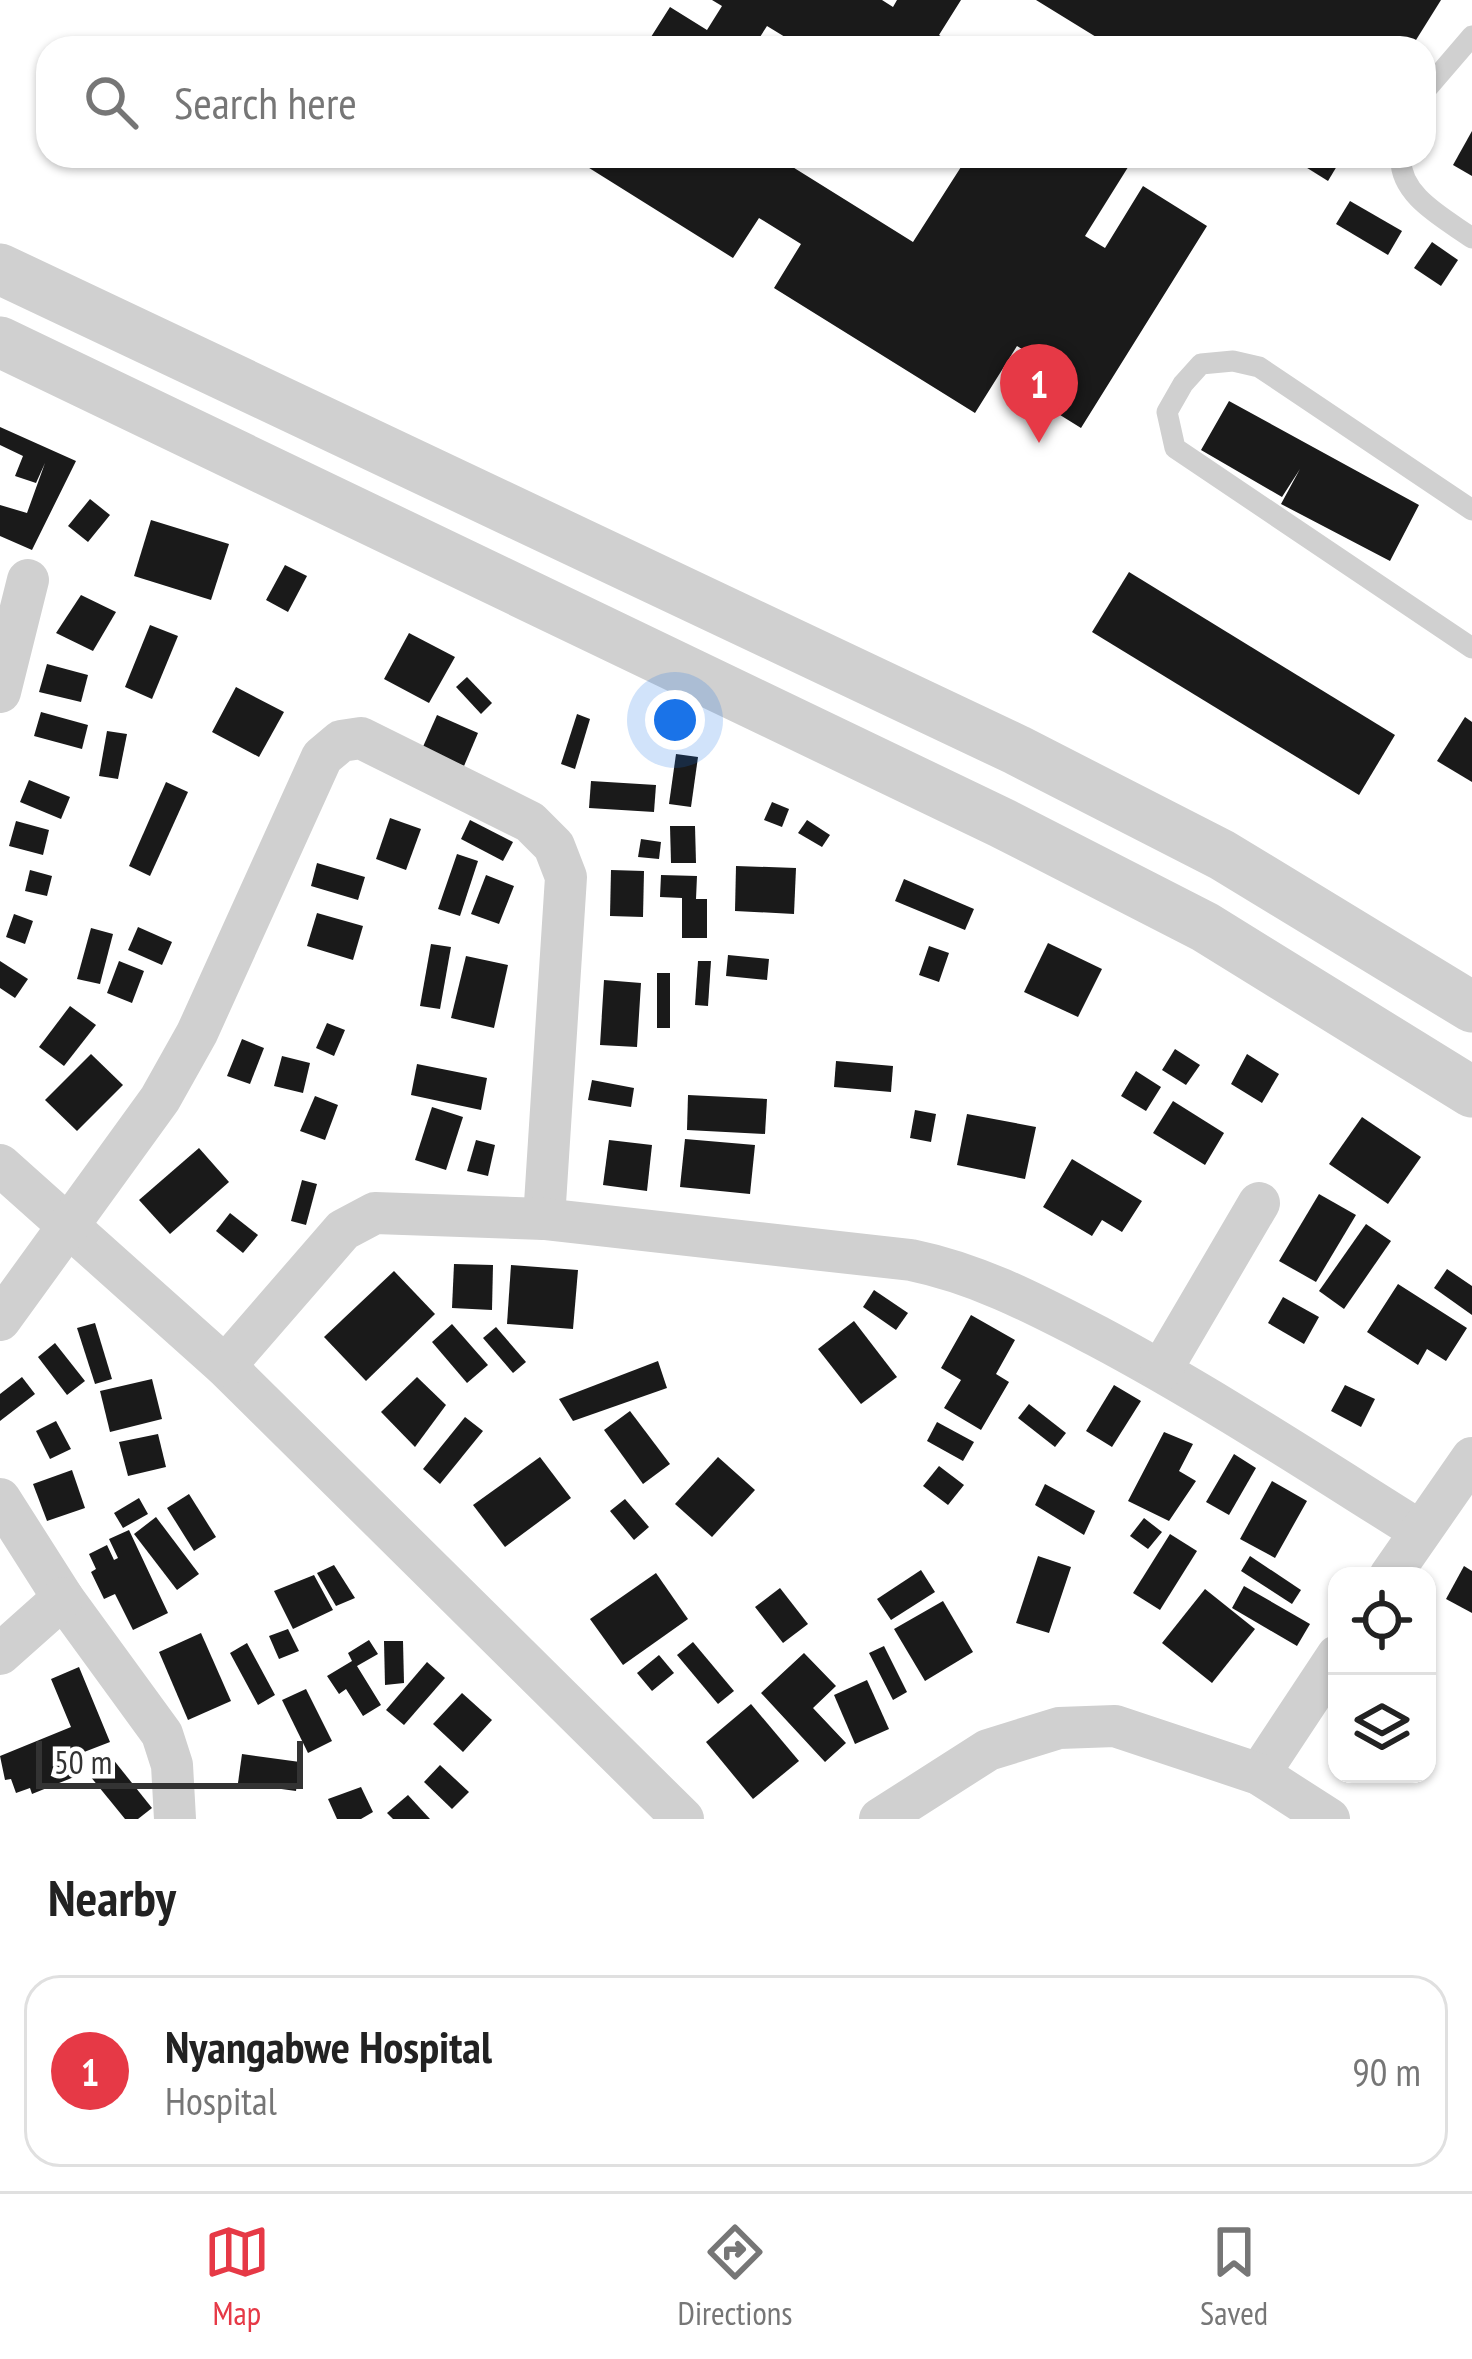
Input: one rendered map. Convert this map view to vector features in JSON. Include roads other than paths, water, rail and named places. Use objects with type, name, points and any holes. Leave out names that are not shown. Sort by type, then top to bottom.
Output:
[{"type":"street","points":[[0,269],[1017,750],[1222,855],[1472,1007]]},
{"type":"street","points":[[0,342],[1002,823],[1205,927],[1472,1092]]},
{"type":"street","points":[[0,692],[28,580]]},
{"type":"street","points":[[0,1320],[160,1099],[196,1033],[322,757],[341,741],[362,738],[530,821],[554,846],[566,878],[544,1219]]},
{"type":"street","points":[[0,1165],[225,1366],[683,1819]]},
{"type":"street","points":[[1160,1370],[1259,1202]]},
{"type":"street","points":[[225,1366],[343,1230],[375,1213],[544,1219],[911,1259],[959,1270],[1002,1287],[1160,1370],[1420,1531]]},
{"type":"street","points":[[1396,1567],[1420,1531],[1466,1481]]},
{"type":"street","points":[[0,1499],[63,1598],[162,1734],[172,1765],[175,1819]]},
{"type":"street","points":[[0,1654],[63,1598]]},
{"type":"street","points":[[1259,1774],[1328,1670]]},
{"type":"street","points":[[880,1819],[988,1750],[1058,1728],[1115,1726],[1259,1774],[1329,1819]]},
{"type":"lane","points":[[1436,78],[1472,36]]},
{"type":"lane","points":[[1400,168],[1413,192],[1472,238]]},
{"type":"lane","points":[[1472,510],[1259,367],[1233,361],[1201,364],[1183,383],[1167,412],[1175,448],[1472,648]]},
{"type":"place","name":"Nyangabwe Hospital","points":[[1039,443]]}]
